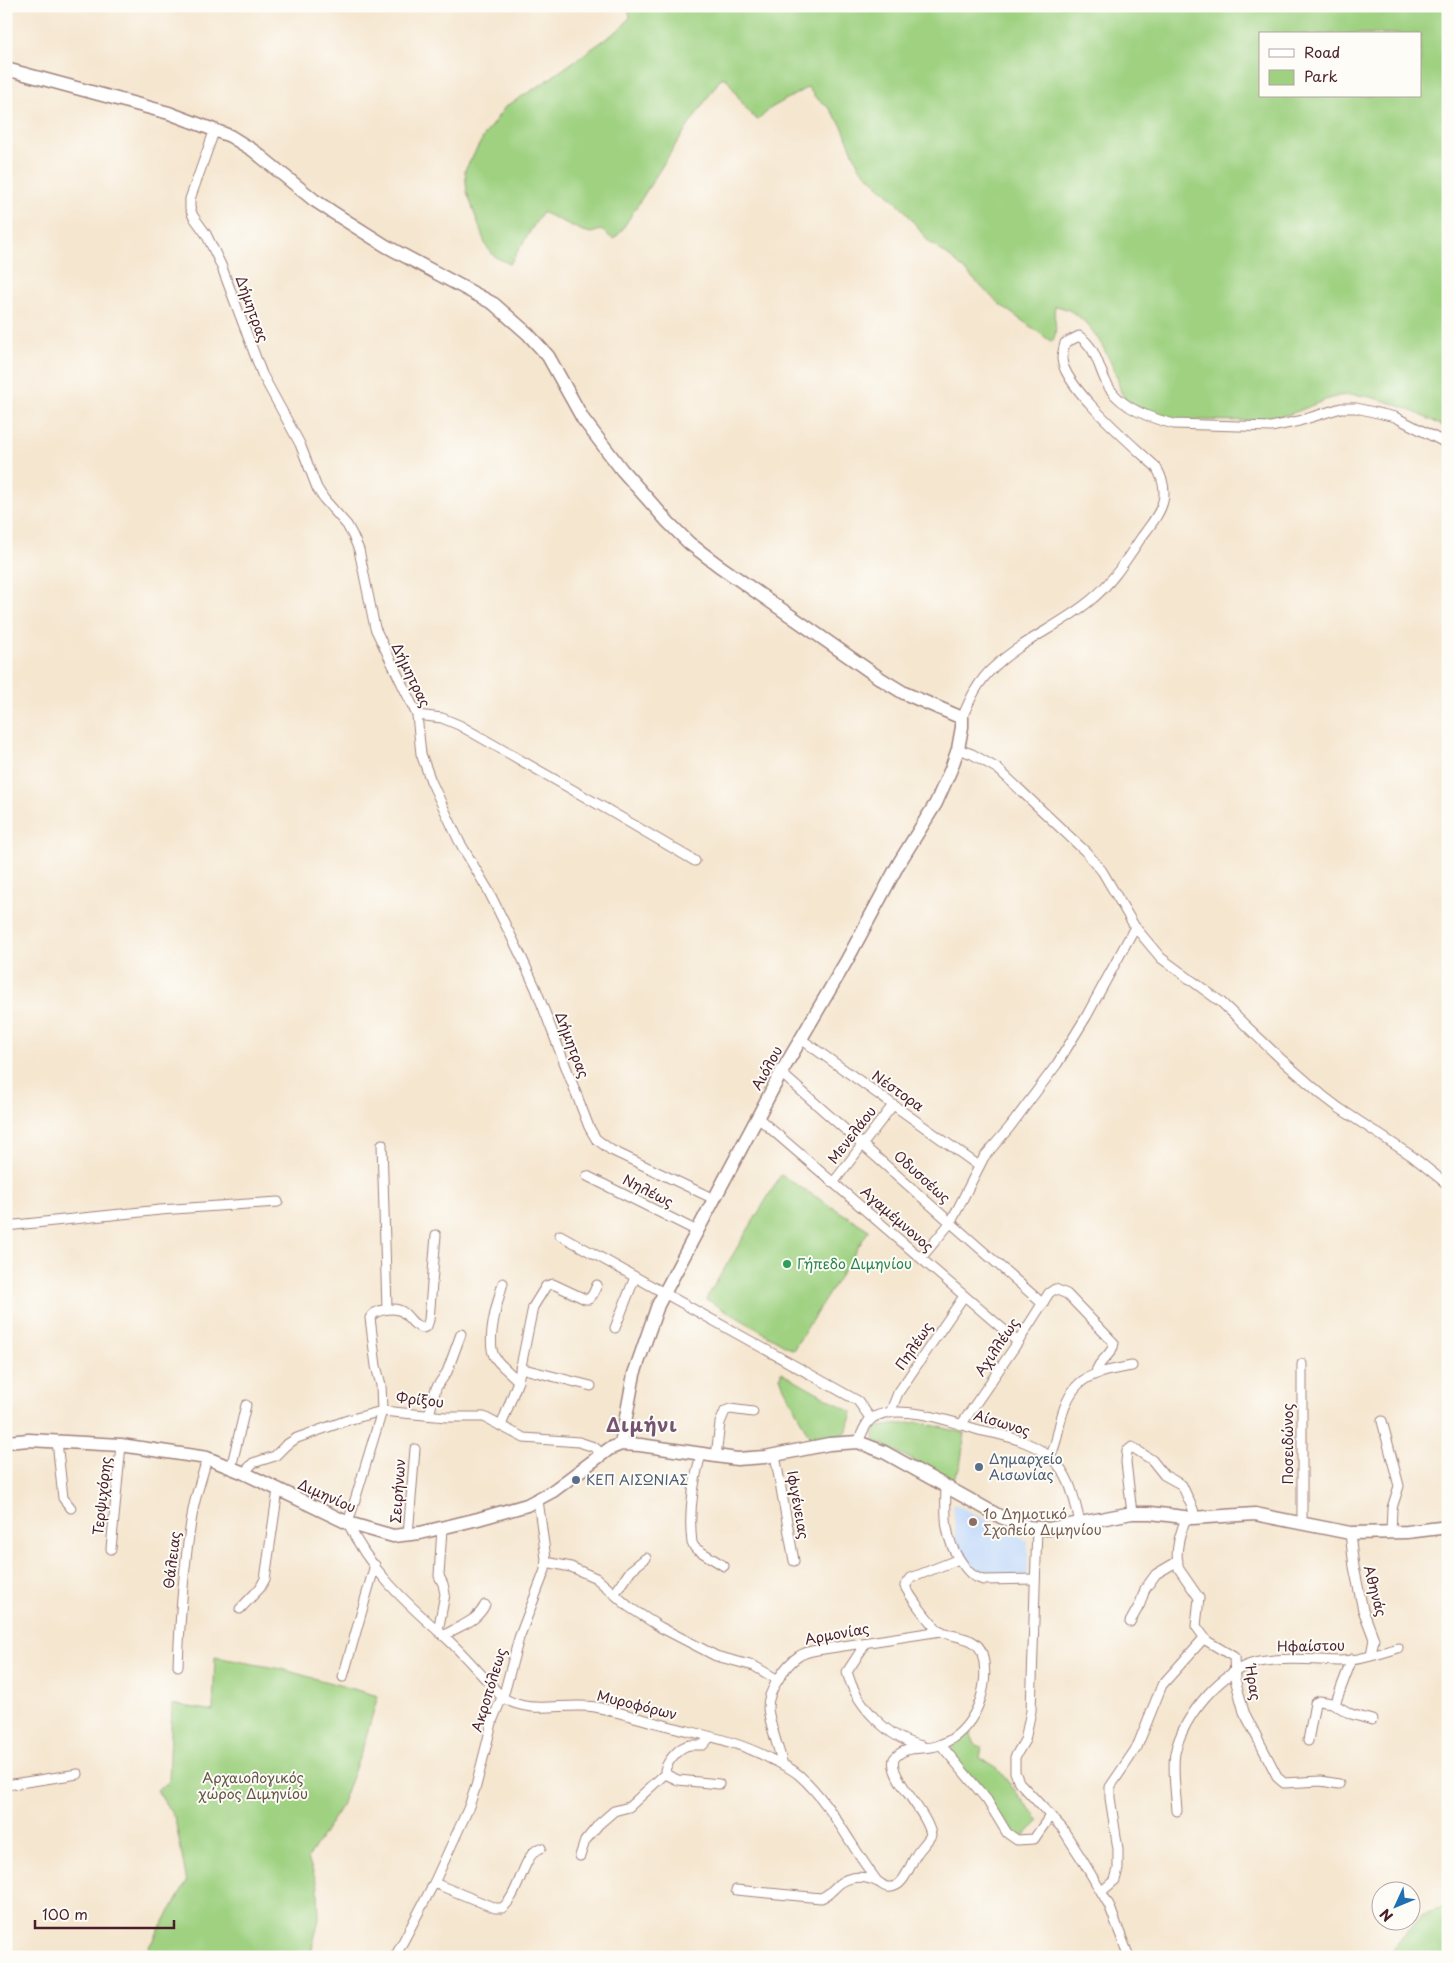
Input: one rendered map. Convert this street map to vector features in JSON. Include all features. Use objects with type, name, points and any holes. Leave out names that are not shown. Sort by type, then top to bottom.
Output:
[{"type":"street","points":[[6,69],[141,105],[215,129],[241,142],[314,200],[352,225],[386,246],[494,304],[528,334],[548,356],[583,419],[656,510],[689,542],[718,565],[881,679],[904,693],[962,718],[973,692],[983,677],[993,667],[1018,648],[1092,600],[1109,584],[1160,513],[1165,498],[1163,478],[1156,467],[1081,394],[1066,372],[1062,359],[1065,344],[1079,336],[1090,344],[1107,384],[1118,397],[1140,412],[1160,420],[1174,424],[1271,427],[1300,421],[1341,408],[1356,408],[1395,417],[1448,444]]},
{"type":"street","name":"Δήμητρας","points":[[215,129],[190,199],[190,208],[216,253],[262,374],[294,432],[317,488],[346,524],[353,536],[362,563],[375,628],[417,715],[422,754],[431,781],[459,841],[488,890],[525,966],[591,1133],[611,1150],[714,1199]]},
{"type":"street","points":[[417,715],[442,718],[459,725],[568,786],[695,861]]},
{"type":"street","name":"Αιόλου","points":[[621,1444],[634,1374],[652,1318],[781,1073],[848,960],[899,863],[936,803],[948,778],[958,749],[962,718]]},
{"type":"street","points":[[958,749],[972,754],[998,769],[1086,852],[1102,871],[1136,927],[1161,958],[1221,1002],[1303,1079],[1339,1108],[1412,1156],[1448,1185]]},
{"type":"street","points":[[921,1258],[951,1222],[979,1166],[992,1147],[1009,1128],[1056,1064],[1086,1017],[1136,927]]},
{"type":"street","name":"Νέστορα","points":[[801,1039],[979,1166]]},
{"type":"street","name":"Οδυσσέως","points":[[781,1073],[1043,1304]]},
{"type":"street","name":"Μενελάου","points":[[833,1182],[893,1105]]},
{"type":"street","name":"Αγαμέμνονος","points":[[757,1117],[1018,1342]]},
{"type":"street","points":[[382,1144],[387,1309]]},
{"type":"street","name":"Νηλέως","points":[[587,1176],[697,1231]]},
{"type":"street","points":[[6,1226],[160,1210],[278,1202]]},
{"type":"street","points":[[348,1523],[382,1410],[381,1385],[369,1321],[374,1313],[387,1309],[402,1312],[418,1327],[423,1328],[428,1325],[436,1235]]},
{"type":"street","points":[[560,1235],[858,1401],[871,1419],[863,1430],[858,1442]]},
{"type":"street","points":[[615,1328],[635,1276]]},
{"type":"street","points":[[503,1283],[494,1316],[493,1352],[498,1361],[518,1381]]},
{"type":"street","points":[[501,1426],[518,1381],[533,1306],[546,1286],[554,1284],[585,1299],[589,1299],[597,1285]]},
{"type":"street","name":"Αχιλλέως","points":[[961,1425],[1051,1291],[1058,1289],[1067,1294],[1114,1343],[1112,1349],[1097,1366],[1096,1373]]},
{"type":"street","name":"Πηλέως","points":[[890,1413],[898,1393],[964,1296]]},
{"type":"street","points":[[429,1416],[436,1388],[447,1372],[462,1334]]},
{"type":"street","name":"Ποσειδώνος","points":[[1302,1364],[1302,1524]]},
{"type":"street","points":[[1050,1457],[1055,1446],[1060,1420],[1073,1391],[1081,1382],[1096,1373],[1132,1366]]},
{"type":"street","points":[[520,1368],[591,1386]]},
{"type":"street","points":[[231,1468],[246,1406]]},
{"type":"street","points":[[716,1456],[720,1423],[725,1411],[730,1409],[753,1412]]},
{"type":"street","name":"Φρίξου","points":[[244,1472],[253,1463],[275,1456],[286,1445],[297,1438],[382,1410],[429,1416],[484,1417],[516,1435],[529,1439],[569,1440],[586,1443],[602,1454]]},
{"type":"street","name":"Αίσωνος","points":[[871,1419],[890,1413],[915,1414],[1024,1442],[1050,1457],[1062,1470],[1069,1481],[1080,1522]]},
{"type":"street","points":[[1382,1421],[1399,1486],[1392,1508],[1391,1532]]},
{"type":"street","name":"Διμηνίου","points":[[6,1442],[30,1440],[121,1446],[207,1458],[244,1472],[348,1523],[393,1536],[442,1528],[513,1510],[538,1500],[602,1454],[621,1444]]},
{"type":"street","points":[[57,1442],[63,1498],[71,1508]]},
{"type":"street","points":[[621,1444],[716,1456],[753,1458],[829,1444],[858,1442],[884,1452],[1001,1517],[1037,1528],[1049,1529],[1132,1513],[1151,1513],[1190,1518],[1255,1514],[1350,1533],[1391,1532],[1448,1527]]},
{"type":"street","name":"Τερψιχόρης","points":[[111,1549],[121,1446]]},
{"type":"street","points":[[1102,1892],[1115,1880],[1118,1869],[1118,1849],[1110,1787],[1137,1746],[1162,1685],[1204,1638],[1197,1628],[1196,1621],[1199,1598],[1179,1569],[1178,1561],[1178,1539],[1193,1509],[1182,1484],[1164,1475],[1152,1460],[1132,1447],[1127,1451],[1126,1462],[1132,1513]]},
{"type":"street","name":"Σειρήνων","points":[[408,1535],[415,1449]]},
{"type":"street","points":[[701,1454],[691,1501],[692,1543],[695,1548],[724,1566]]},
{"type":"street","name":"Ιφιγένειας","points":[[775,1455],[794,1561]]},
{"type":"street","name":"Θάλειας","points":[[178,1666],[180,1613],[193,1508],[207,1458]]},
{"type":"street","points":[[946,1487],[946,1529],[952,1548],[971,1574],[983,1580],[1034,1579]]},
{"type":"street","points":[[240,1609],[254,1595],[265,1579],[278,1490]]},
{"type":"street","name":"Ακροπόλεως","points":[[395,1957],[434,1883],[468,1809],[476,1786],[493,1719],[502,1697],[519,1638],[546,1570],[538,1500]]},
{"type":"street","name":"Μυροφόρων","points":[[348,1523],[356,1539],[398,1593],[502,1697],[515,1704],[529,1707],[594,1707],[746,1747],[783,1765],[798,1775],[817,1795],[877,1882]]},
{"type":"street","points":[[442,1528],[439,1576],[443,1584],[444,1594],[441,1634],[473,1620],[484,1604]]},
{"type":"street","points":[[1037,1528],[1030,1722],[1026,1740],[1015,1757],[1014,1769],[1019,1782],[1062,1828],[1102,1892],[1117,1922],[1130,1957]]},
{"type":"street","name":"Αθηνάς","points":[[1350,1533],[1354,1567],[1362,1606],[1374,1639],[1370,1655]]},
{"type":"street","points":[[615,1593],[631,1570],[646,1558]]},
{"type":"street","points":[[736,1890],[820,1898],[830,1893],[844,1880],[862,1878],[889,1888],[898,1883],[930,1836],[928,1825],[893,1767],[894,1760],[902,1751],[936,1746],[962,1730],[974,1715],[980,1701],[985,1671],[980,1648],[972,1642],[941,1631],[928,1618],[906,1589],[906,1584],[911,1578],[959,1559]]},
{"type":"street","points":[[1130,1622],[1140,1604],[1145,1589],[1156,1574],[1178,1561]]},
{"type":"street","points":[[546,1562],[585,1572],[600,1580],[638,1614],[701,1649],[725,1659],[754,1666],[778,1680]]},
{"type":"street","points":[[343,1677],[375,1565]]},
{"type":"street","name":"Αρμονίας","points":[[783,1765],[768,1708],[769,1699],[778,1680],[788,1666],[805,1652],[941,1631]]},
{"type":"street","name":"Ήρας","points":[[1204,1638],[1234,1657],[1237,1688],[1247,1720],[1281,1782],[1289,1784],[1320,1781],[1339,1784]]},
{"type":"street","points":[[864,1643],[848,1672],[862,1700],[876,1719],[896,1736],[908,1742],[936,1746],[987,1800],[1002,1826],[1013,1838],[1023,1840],[1036,1838],[1050,1816]]},
{"type":"street","name":"Ηφαίστου","points":[[1177,1811],[1175,1754],[1190,1717],[1204,1700],[1235,1672],[1249,1665],[1261,1662],[1307,1659],[1341,1661],[1398,1648]]},
{"type":"street","points":[[1335,1704],[1352,1659]]},
{"type":"street","points":[[1308,1741],[1315,1703],[1319,1701],[1335,1704],[1351,1714],[1372,1720]]},
{"type":"street","points":[[580,1856],[585,1841],[614,1811],[629,1807],[666,1773],[668,1763],[682,1749],[690,1745],[703,1745],[710,1737]]},
{"type":"street","points":[[666,1773],[678,1780],[719,1784]]},
{"type":"street","points":[[6,1786],[78,1774]]},
{"type":"street","points":[[434,1883],[496,1908],[502,1908],[513,1897],[530,1857],[536,1850],[541,1848]]},
{"type":"shaded area","name":"1ο Δημοτικό Σχολείο Διμηνίου","points":[[953,1503],[1028,1541],[1028,1577],[979,1575],[956,1544]]},
{"type":"green space","points":[[628,6],[1448,6],[1448,429],[1400,406],[1360,395],[1341,396],[1326,400],[1279,417],[1245,420],[1173,420],[1140,407],[1123,396],[1117,377],[1101,344],[1086,323],[1077,315],[1055,306],[1056,329],[1052,342],[999,304],[955,261],[928,241],[902,207],[859,167],[842,126],[829,108],[815,97],[808,87],[771,108],[758,120],[746,107],[726,78],[721,78],[676,144],[620,233],[613,239],[601,230],[591,233],[583,231],[542,212],[510,264],[495,257],[486,246],[467,192],[465,170],[484,136],[505,107],[542,84],[621,28],[630,17]]},
{"type":"green space","name":"Γήπεδο Διμηνίου","points":[[781,1175],[869,1230],[793,1350],[706,1299]]},
{"type":"green space","points":[[781,1372],[852,1412],[846,1433],[812,1442],[783,1385],[780,1377]]},
{"type":"green space","points":[[918,1422],[965,1433],[960,1467],[952,1481],[874,1440],[876,1427]]},
{"type":"green space","name":"Αρχαιολογικός χώρος Διμηνίου","points":[[215,1657],[281,1669],[378,1696],[362,1750],[340,1808],[308,1858],[318,1886],[319,1919],[310,1957],[143,1957],[187,1882],[175,1819],[157,1790],[169,1782],[172,1704],[213,1711]]},
{"type":"green space","points":[[969,1731],[975,1744],[982,1747],[980,1758],[997,1768],[1039,1821],[1020,1839],[1012,1835],[957,1762],[951,1749]]},
{"type":"green space","points":[[1448,1907],[1448,1957],[1386,1957],[1409,1930],[1422,1930],[1422,1914]]},
{"type":"place","name":"Γήπεδο Διμηνίου","points":[[787,1264]]},
{"type":"place","name":"Δημαρχείο Αισωνίας","points":[[979,1467]]},
{"type":"place","name":"ΚΕΠ ΑΙΣΩΝΙΑΣ","points":[[576,1480]]},
{"type":"place","name":"1ο Δημοτικό Σχολείο Διμηνίου","points":[[973,1522]]},
{"type":"district","name":"Διμήνι","points":[[642,1425]]}]
